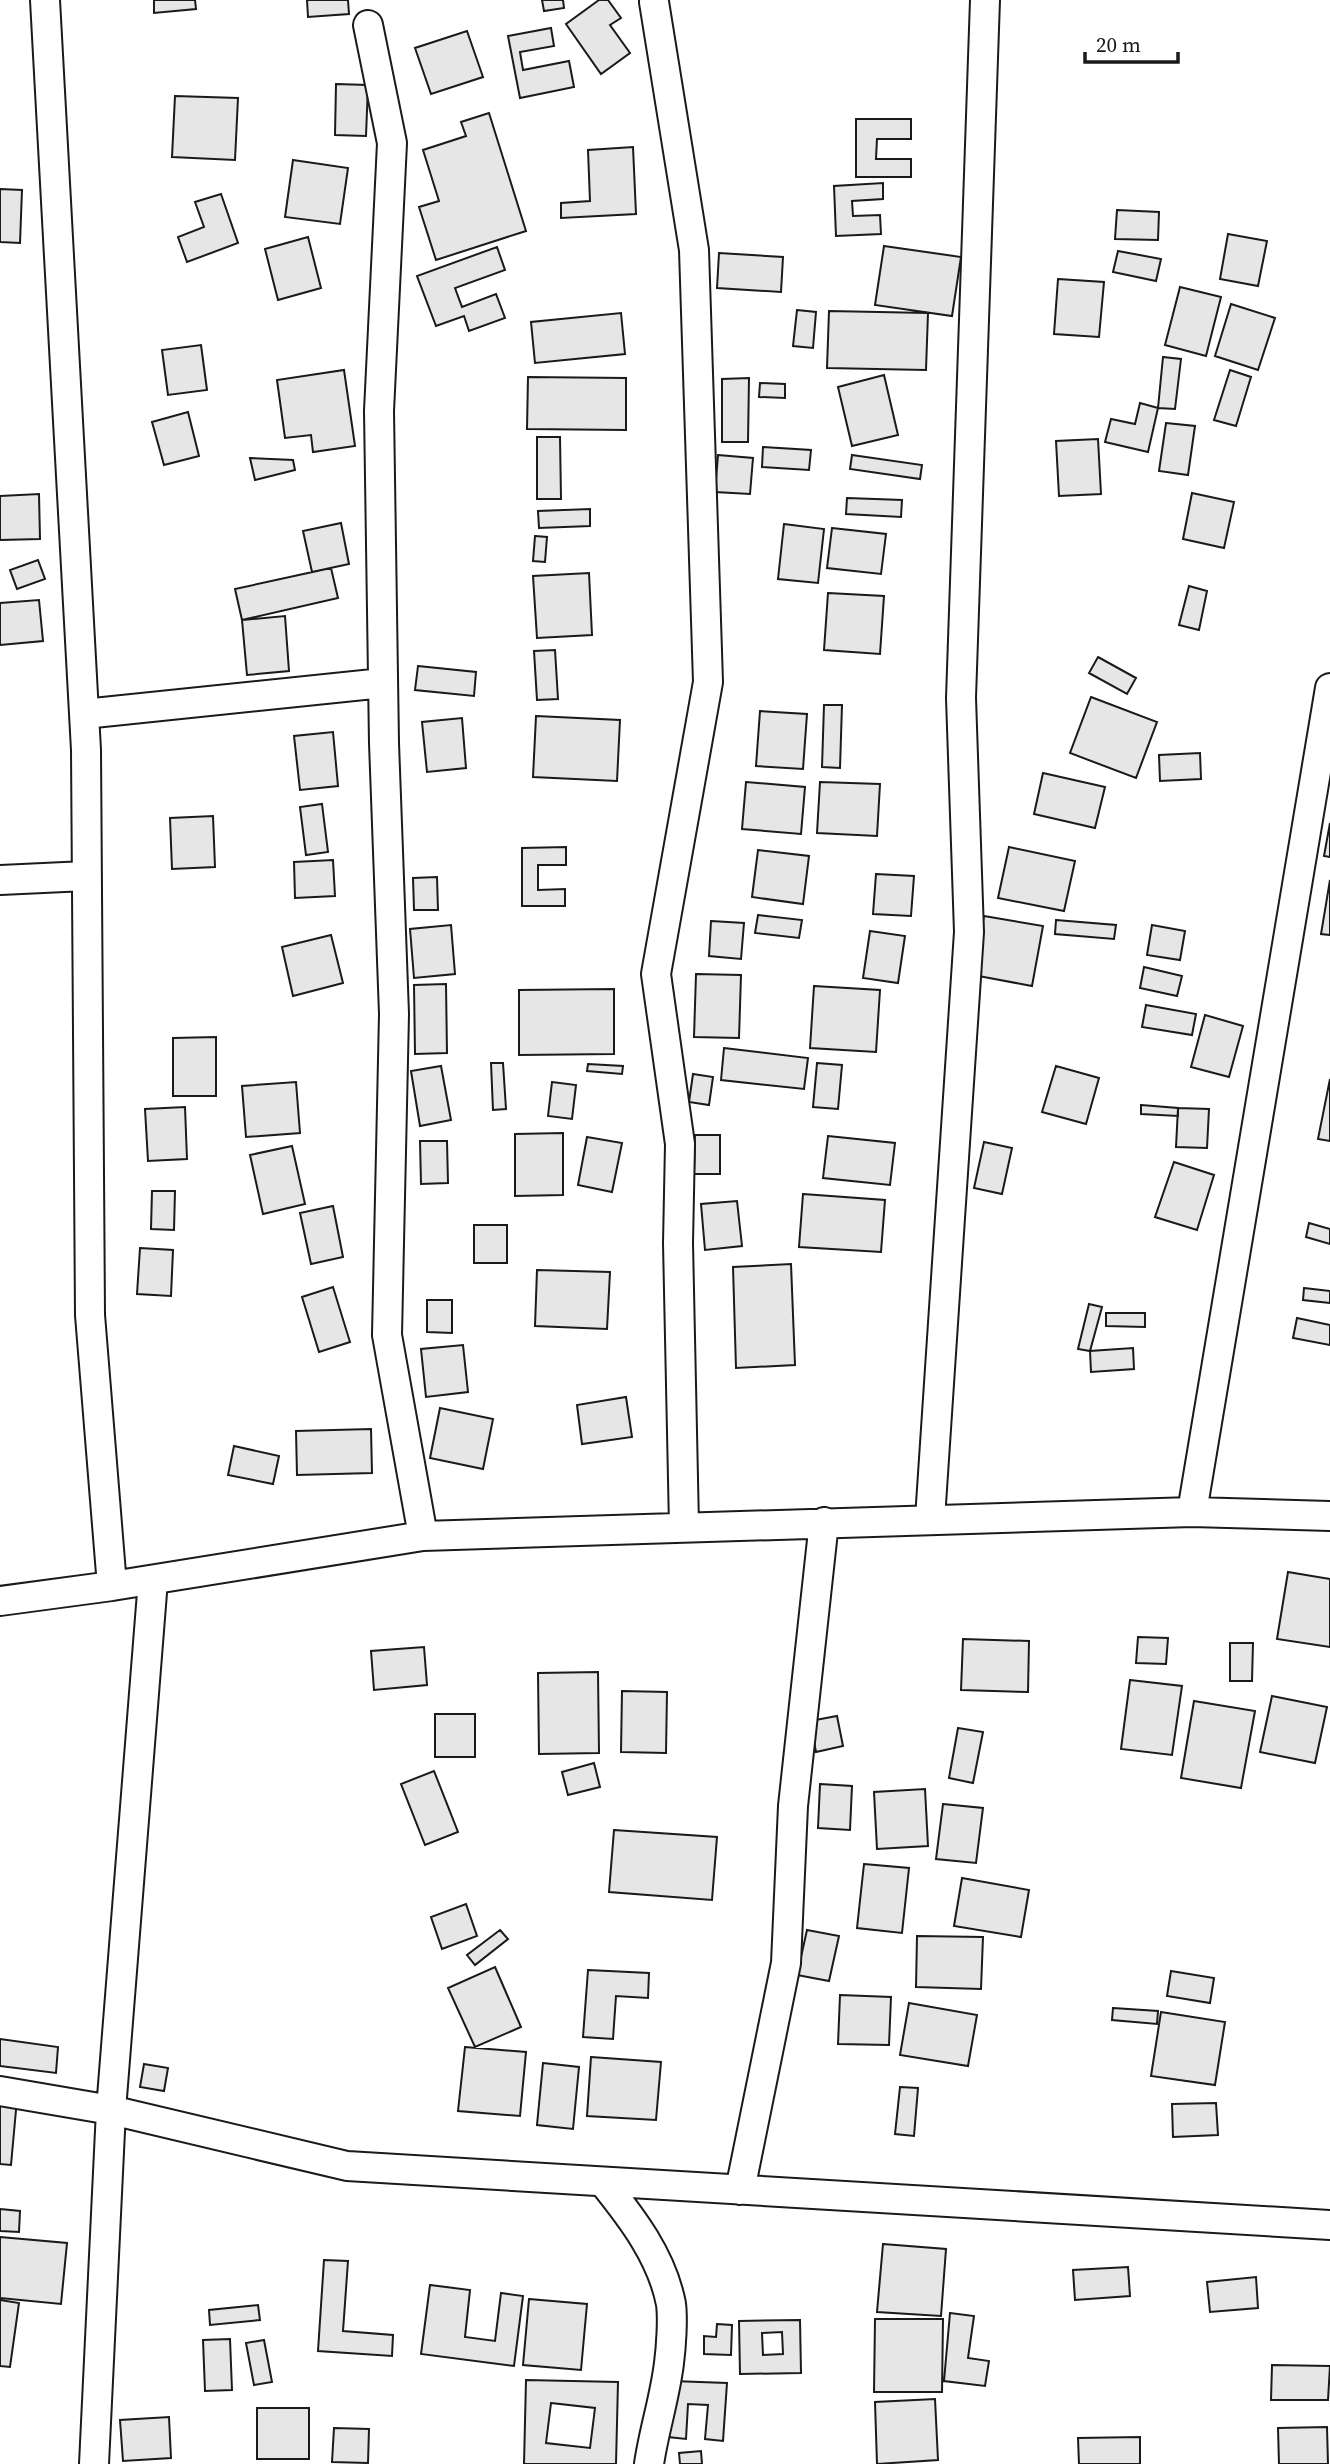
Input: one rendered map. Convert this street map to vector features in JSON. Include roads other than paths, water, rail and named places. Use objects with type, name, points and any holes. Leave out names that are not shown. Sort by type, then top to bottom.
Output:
[{"type":"street","points":[[45,0],[84,714],[90,1315],[112,1586]]},
{"type":"street","points":[[930,1519],[969,932],[961,698],[985,0]]},
{"type":"street","points":[[654,2],[694,250],[708,682],[656,974],[680,1144],[678,1243],[684,1526]]},
{"type":"street","points":[[368,25],[393,144],[379,411],[383,683],[394,1014],[387,1335],[424,1536]]},
{"type":"street","points":[[84,714],[383,683]]},
{"type":"street","points":[[1192,1512],[1330,688]]},
{"type":"street","points":[[0,880],[86,876]]},
{"type":"street","points":[[0,1601],[153,1580],[424,1536],[1192,1512],[1330,1516]]},
{"type":"street","points":[[740,2190],[786,1963],[793,1807],[824,1522]]},
{"type":"street","points":[[94,2464],[111,2110],[153,1580]]},
{"type":"street","points":[[0,2091],[111,2110],[346,2166],[1330,2225]]},
{"type":"street","points":[[603,2182],[638,2225],[656,2262],[671,2305],[669,2363],[649,2464]]}]
